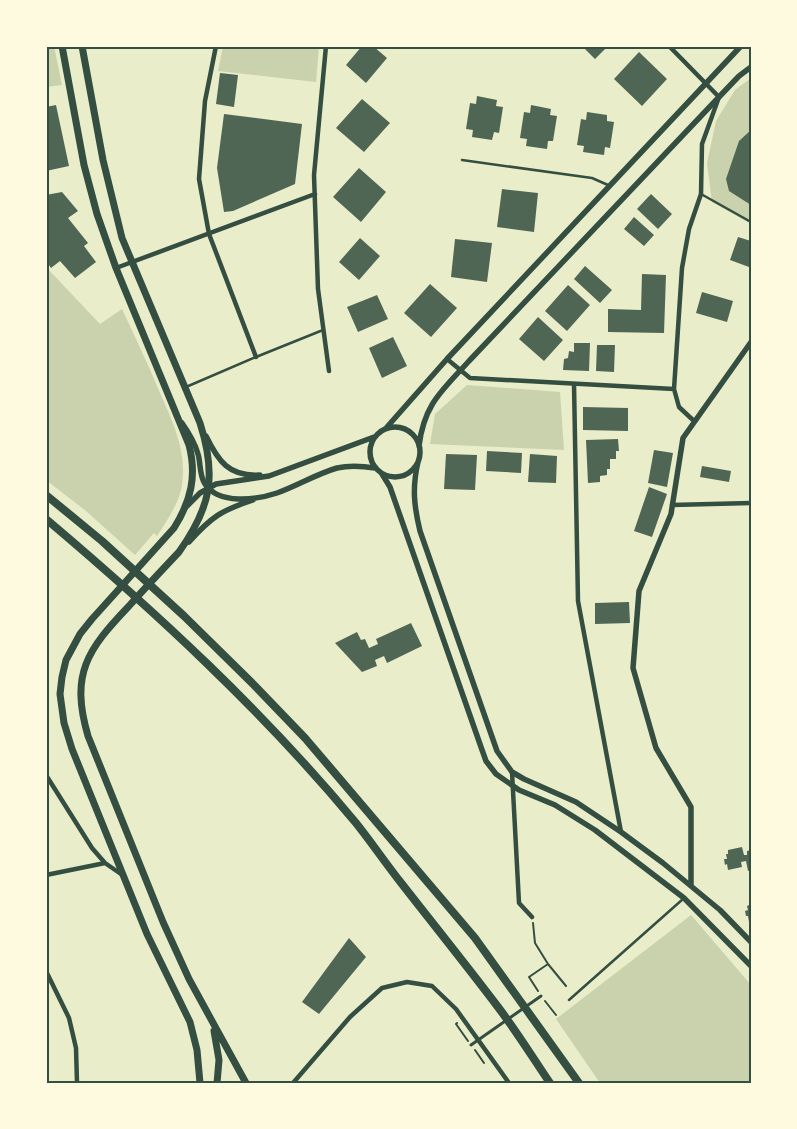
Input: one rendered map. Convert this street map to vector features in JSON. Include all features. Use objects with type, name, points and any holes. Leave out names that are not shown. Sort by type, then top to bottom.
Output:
[{"type":"highway","points":[[46,495],[102,541],[184,616],[305,738],[475,938],[579,1083]]},
{"type":"highway","points":[[46,519],[172,631],[295,754],[356,824],[453,948],[500,1009],[550,1083]]},
{"type":"main road","points":[[62,46],[91,192],[104,237],[177,415],[192,458],[192,485],[184,512],[166,538],[92,619],[72,647],[66,660],[62,677],[61,708],[72,749],[122,874],[147,934],[190,1022],[195,1037],[200,1083]]},
{"type":"main road","points":[[82,46],[103,160],[114,212],[122,238],[200,423],[209,455],[208,488],[198,522],[179,552],[107,629],[88,658],[83,672],[80,700],[82,717],[163,922],[205,1010],[246,1083]]},
{"type":"main road","points":[[205,1010],[217,1044],[219,1060],[217,1083]]},
{"type":"main road","points":[[194,1083],[197,1060]]},
{"type":"street","points":[[216,46],[205,101],[199,179],[209,234],[256,357]]},
{"type":"street","points":[[326,46],[314,175],[314,194],[318,289],[329,371]]},
{"type":"street","points":[[669,46],[719,97]]},
{"type":"street","points":[[387,428],[447,359],[742,46]]},
{"type":"street","points":[[419,446],[421,428],[433,401],[460,370],[739,76],[751,68]]},
{"type":"street","points":[[694,421],[679,407],[674,389],[682,268],[689,229],[701,194],[702,144],[719,97]]},
{"type":"street","points":[[116,268],[314,194]]},
{"type":"street","points":[[692,885],[692,807],[656,748],[633,668],[639,591],[671,514],[683,438],[751,342]]},
{"type":"street","points":[[447,359],[470,378],[674,389]]},
{"type":"street","points":[[574,384],[578,601],[621,832]]},
{"type":"street","points":[[177,415],[197,449],[202,479],[208,488],[220,496],[232,498],[268,496]]},
{"type":"street","points":[[200,423],[218,459],[234,471],[254,476],[279,472]]},
{"type":"street","points":[[751,942],[692,885],[621,832],[576,802],[512,772],[497,751],[420,531],[415,511],[413,490],[420,454],[416,438],[411,432],[396,426],[380,431],[370,444],[369,453],[371,461],[390,487],[486,761],[496,774],[513,786],[571,814],[595,830],[684,898],[751,966]]},
{"type":"street","points":[[184,512],[194,497],[208,488],[223,482],[261,478],[374,437]]},
{"type":"street","points":[[382,474],[398,477],[413,469],[418,462]]},
{"type":"street","points":[[179,552],[203,525],[228,509],[268,496],[338,468],[351,466],[375,468]]},
{"type":"street","points":[[672,505],[751,503]]},
{"type":"street","points":[[512,772],[520,903],[532,917]]},
{"type":"street","points":[[46,775],[92,848],[105,863],[122,874]]},
{"type":"street","points":[[46,875],[105,863]]},
{"type":"street","points":[[46,971],[69,1018],[76,1048],[77,1083]]},
{"type":"street","points":[[293,1083],[350,1017],[382,988],[407,982],[432,986],[456,1008],[509,1083]]},
{"type":"street","points":[[471,1045],[541,996]]},
{"type":"lane","points":[[462,160],[592,178],[609,186]]},
{"type":"lane","points":[[701,194],[751,222]]},
{"type":"lane","points":[[185,388],[324,330]]},
{"type":"lane","points":[[569,1000],[684,898]]},
{"type":"path","points":[[532,917],[534,943],[566,986]]},
{"type":"path","points":[[529,977],[548,964]]},
{"type":"path","points":[[456,1024],[486,1066]]},
{"type":"green space","points":[[46,46],[54,46],[62,85],[46,87]]},
{"type":"green space","points":[[223,46],[319,46],[316,82],[218,71]]},
{"type":"green space","points":[[751,78],[751,224],[712,202],[707,163],[716,121],[735,90]]},
{"type":"green space","points":[[46,267],[100,324],[122,309],[165,404],[178,438],[183,473],[178,499],[157,536],[154,533],[135,555],[86,511],[46,480]]},
{"type":"green space","points":[[467,385],[560,392],[564,450],[430,444],[435,414]]},
{"type":"green space","points":[[691,915],[751,985],[751,1083],[600,1083],[556,1019]]},
{"type":"building","points":[[362,46],[373,46],[387,58],[366,83],[346,65]]},
{"type":"building","points":[[582,46],[608,46],[595,59]]},
{"type":"building","points":[[639,52],[667,79],[642,106],[614,79]]},
{"type":"building","points":[[220,73],[238,75],[234,107],[216,104]]},
{"type":"building","points":[[477,96],[497,100],[496,106],[503,107],[499,133],[494,132],[492,140],[472,137],[473,130],[466,129],[470,103],[476,104]]},
{"type":"building","points":[[362,99],[390,123],[364,152],[336,128]]},
{"type":"building","points":[[56,105],[69,166],[46,171],[46,107]]},
{"type":"building","points":[[531,105],[551,109],[550,115],[557,116],[553,141],[548,141],[547,149],[526,146],[527,139],[520,138],[524,112],[530,113]]},
{"type":"building","points":[[587,112],[607,115],[607,121],[614,122],[610,148],[605,147],[604,155],[583,152],[584,146],[577,145],[581,119],[586,120]]},
{"type":"building","points":[[224,114],[302,124],[295,184],[233,211],[224,212],[217,168]]},
{"type":"building","points":[[751,130],[751,205],[729,191],[726,179],[739,141]]},
{"type":"building","points":[[359,168],[386,192],[361,222],[333,197]]},
{"type":"building","points":[[502,189],[538,193],[534,232],[497,227]]},
{"type":"building","points":[[62,192],[78,211],[68,218],[88,243],[84,246],[96,262],[75,278],[60,261],[51,268],[46,261],[46,195]]},
{"type":"building","points":[[651,194],[672,214],[658,229],[637,209]]},
{"type":"building","points":[[634,217],[654,235],[644,246],[624,229]]},
{"type":"building","points":[[738,237],[751,241],[751,262],[749,267],[730,260]]},
{"type":"building","points":[[360,238],[380,256],[359,280],[339,262]]},
{"type":"building","points":[[455,239],[492,243],[487,282],[451,277]]},
{"type":"building","points":[[585,266],[612,290],[600,303],[574,279]]},
{"type":"building","points":[[642,274],[666,275],[664,333],[608,332],[608,309],[641,310]]},
{"type":"building","points":[[430,284],[457,308],[431,337],[404,313]]},
{"type":"building","points":[[568,285],[590,305],[567,331],[545,311]]},
{"type":"building","points":[[702,292],[733,301],[727,322],[696,313]]},
{"type":"building","points":[[377,295],[388,319],[358,332],[347,307]]},
{"type":"building","points":[[538,317],[563,340],[544,361],[519,339]]},
{"type":"building","points":[[393,337],[407,366],[382,378],[369,348]]},
{"type":"building","points":[[574,343],[590,343],[589,371],[563,370],[564,359],[568,358],[569,351],[574,352]]},
{"type":"building","points":[[597,345],[615,345],[614,372],[596,371]]},
{"type":"building","points":[[583,407],[628,408],[628,431],[583,430]]},
{"type":"building","points":[[618,439],[619,451],[616,451],[616,459],[610,459],[610,469],[607,469],[607,475],[600,476],[600,482],[588,483],[586,440]]},
{"type":"building","points":[[654,450],[673,453],[667,487],[648,483]]},
{"type":"building","points":[[487,451],[522,453],[521,473],[486,471]]},
{"type":"building","points":[[446,454],[477,455],[475,490],[444,489]]},
{"type":"building","points":[[530,454],[557,456],[556,483],[528,482]]},
{"type":"building","points":[[702,466],[731,471],[729,482],[700,477]]},
{"type":"building","points":[[649,487],[667,494],[652,537],[634,531]]},
{"type":"building","points":[[629,602],[630,623],[595,624],[595,603]]},
{"type":"building","points":[[411,623],[422,646],[387,663],[384,656],[375,660],[377,666],[362,672],[335,643],[357,632],[361,640],[365,639],[369,648],[378,644],[376,639]]},
{"type":"building","points":[[742,847],[744,855],[747,855],[747,851],[751,850],[751,870],[748,871],[746,861],[741,862],[742,867],[728,870],[724,859],[727,859],[726,854],[728,854],[728,850]]},
{"type":"building","points":[[751,901],[751,921],[749,922],[745,911],[748,910],[747,906]]},
{"type":"building","points":[[349,938],[366,957],[319,1014],[302,1002]]}]
